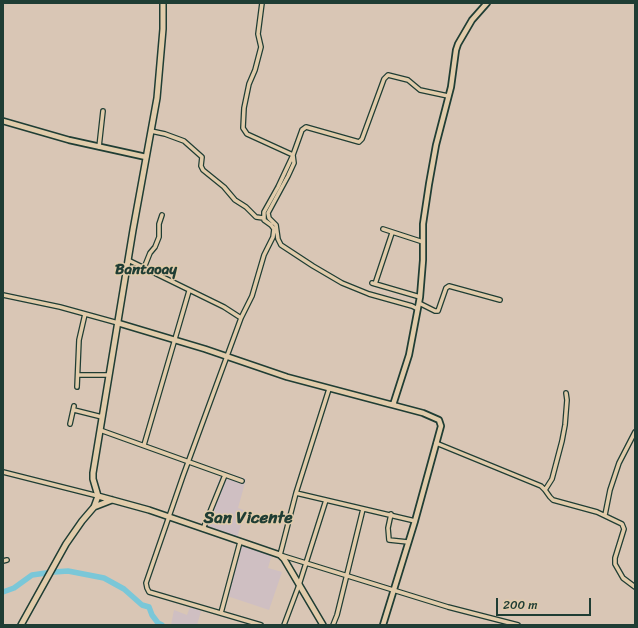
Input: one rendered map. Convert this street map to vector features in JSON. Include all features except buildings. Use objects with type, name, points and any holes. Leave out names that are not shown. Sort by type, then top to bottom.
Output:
[{"type":"main road","points":[[21,625],[66,544],[94,507],[98,496],[93,478],[128,260],[157,98],[163,3]]},
{"type":"main road","points":[[98,496],[149,510],[240,542],[280,554],[323,625]]},
{"type":"main road","points":[[94,507],[112,500]]},
{"type":"street","points":[[262,3],[258,34],[261,47],[258,64],[249,84],[245,99],[243,128],[247,134],[293,155]]},
{"type":"street","points":[[393,405],[409,355],[418,309],[423,260],[423,224],[436,145],[453,75],[454,58],[458,44],[472,20],[482,5],[487,3]]},
{"type":"street","points":[[263,218],[264,212],[293,155],[302,130],[306,127],[357,142],[360,141],[365,133],[384,79],[388,75],[408,80],[420,90],[448,96]]},
{"type":"street","points":[[99,147],[104,111]]},
{"type":"street","points":[[3,121],[68,140],[146,157]]},
{"type":"street","points":[[151,131],[184,141],[202,157],[201,166],[203,170],[224,187],[236,200],[256,216],[263,218],[271,225],[274,233],[264,255],[252,296],[241,318],[168,517],[146,583],[147,588],[149,592],[261,625]]},
{"type":"street","points":[[293,155],[294,160],[291,170],[268,213],[269,218],[276,225],[278,239],[281,245],[342,283],[369,294],[418,309]]},
{"type":"street","points":[[144,268],[150,252],[158,242],[159,224],[162,215]]},
{"type":"street","points":[[383,230],[423,242]]},
{"type":"street","points":[[392,233],[374,284],[420,297]]},
{"type":"street","points":[[128,260],[224,307],[241,318]]},
{"type":"street","points":[[419,303],[438,311],[448,286],[500,300]]},
{"type":"street","points":[[144,445],[189,291]]},
{"type":"street","points":[[3,295],[60,307],[118,323],[260,366],[287,377],[423,413],[439,420],[441,426],[415,521],[383,625]]},
{"type":"street","points":[[77,387],[79,340],[85,314]]},
{"type":"street","points":[[78,375],[109,375]]},
{"type":"street","points":[[329,389],[296,493],[280,554],[448,607],[518,625]]},
{"type":"street","points":[[545,490],[552,479],[563,435],[567,403],[566,393]]},
{"type":"street","points":[[70,424],[74,408],[102,417]]},
{"type":"street","points":[[100,430],[242,481]]},
{"type":"street","points":[[605,515],[610,490],[619,463],[635,432]]},
{"type":"street","points":[[436,443],[541,486],[554,500],[597,512],[622,524],[624,527],[623,534],[615,558],[615,564],[623,578],[635,587]]},
{"type":"street","points":[[3,472],[98,496]]},
{"type":"street","points":[[204,529],[225,475]]},
{"type":"street","points":[[296,493],[391,514],[415,521]]},
{"type":"street","points":[[284,625],[307,562],[326,500]]},
{"type":"street","points":[[333,625],[363,509]]},
{"type":"street","points":[[391,514],[388,528],[388,539],[408,542]]},
{"type":"street","points":[[220,613],[240,542]]},
{"type":"street","points":[[244,620],[244,625]]},
{"type":"shaded area","points":[[222,471],[246,479],[238,508],[246,511],[237,537],[203,526]]},
{"type":"shaded area","points":[[242,544],[272,554],[268,568],[282,572],[269,610],[227,596]]},
{"type":"shaded area","points":[[190,607],[201,611],[197,625],[171,625],[174,610],[187,615]]},
{"type":"waterway","points":[[54,572],[68,571],[104,578],[124,589],[142,605],[149,607],[152,615],[158,623],[162,625]]},
{"type":"waterway","points":[[3,592],[14,588],[32,575],[46,573]]},
{"type":"district","name":"Bantaoay","points":[[146,270]]},
{"type":"district","name":"San Vicente","points":[[248,519]]}]
